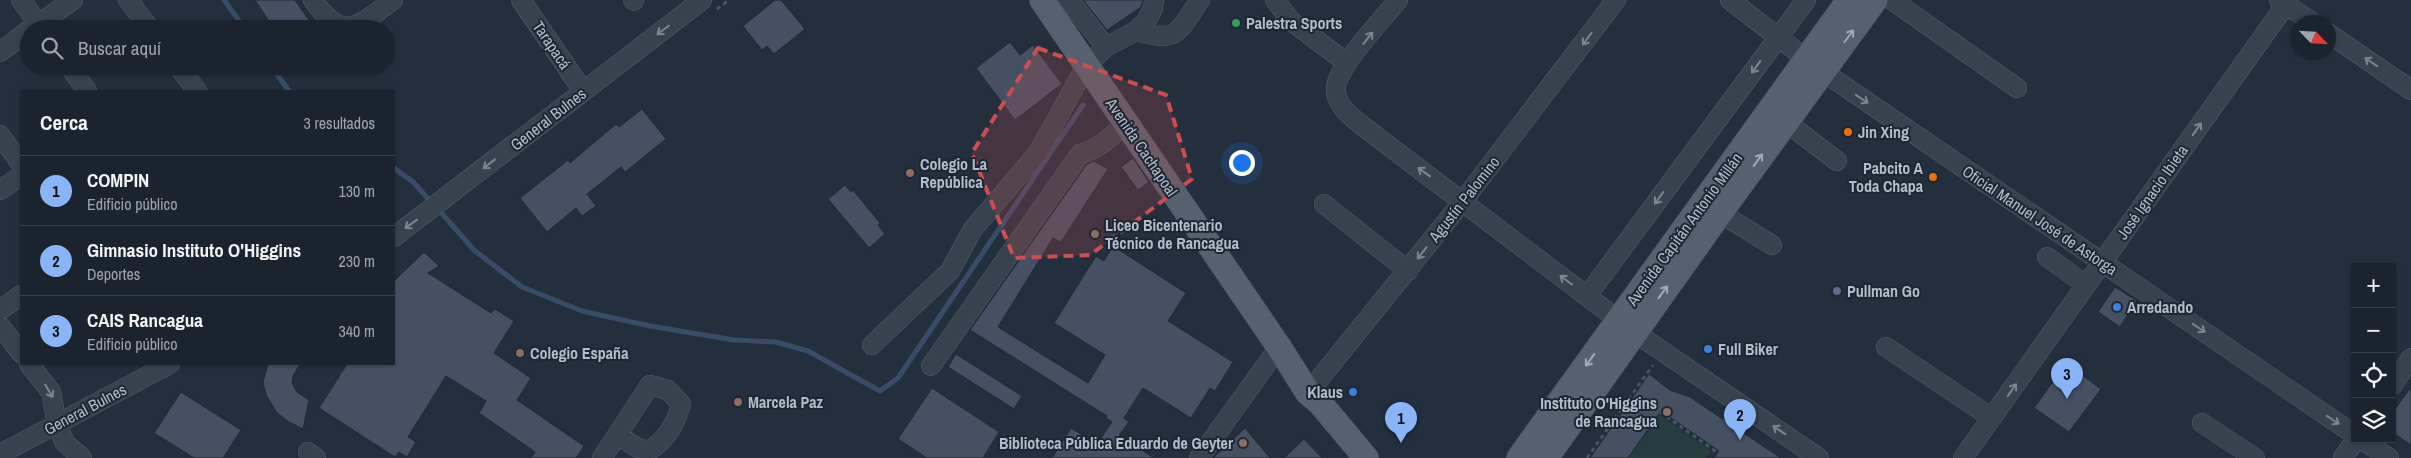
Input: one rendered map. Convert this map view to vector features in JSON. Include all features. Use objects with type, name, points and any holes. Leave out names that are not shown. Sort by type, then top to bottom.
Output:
[{"type":"main road","name":"Avenida Cachapoal","points":[[1042,0],[1279,347],[1308,393],[1320,403],[1366,458]]},
{"type":"main road","name":"Avenida Capitán Antonio Millán","points":[[1519,458],[1720,213],[1786,122],[1849,0]]},
{"type":"main road","name":"Avenida Capitán Antonio Millán","points":[[1546,458],[1626,326],[1814,65],[1875,0]]},
{"type":"main road","name":"Avenida Cachapoal","points":[[1308,393],[1309,409],[1346,458]]},
{"type":"street","points":[[21,0],[31,20]]},
{"type":"street","points":[[46,20],[73,0]]},
{"type":"street","points":[[128,0],[143,20]]},
{"type":"street","points":[[313,0],[328,20]]},
{"type":"street","points":[[365,20],[393,0]]},
{"type":"street","name":"Tarapacá","points":[[520,0],[583,91]]},
{"type":"street","name":"General Bulnes","points":[[395,236],[702,0]]},
{"type":"street","points":[[1069,0],[1106,47]]},
{"type":"street","points":[[872,346],[950,271],[973,229],[1038,153],[1086,66],[1106,47],[1136,31],[1147,20],[1153,8],[1154,0]]},
{"type":"street","points":[[1136,31],[1157,37],[1169,37],[1177,32],[1200,0]]},
{"type":"street","points":[[1275,0],[1291,21],[1347,63]]},
{"type":"street","points":[[1398,0],[1347,63],[1336,88],[1338,100],[1344,110],[1626,326],[1819,458]]},
{"type":"street","name":"Agustín Palomino","points":[[1308,393],[1463,201],[1616,0]]},
{"type":"street","name":"Oficial Manuel José de Astorga","points":[[1730,0],[1814,65],[2351,432]]},
{"type":"street","points":[[1587,296],[1806,0]]},
{"type":"street","points":[[1892,0],[2017,88]]},
{"type":"street","points":[[2285,1],[2303,15]]},
{"type":"street","name":"José Ignacio Ibieta","points":[[1963,458],[2285,1]]},
{"type":"street","points":[[0,52],[20,38]]},
{"type":"street","points":[[2336,38],[2411,90]]},
{"type":"street","points":[[75,75],[86,90]]},
{"type":"street","points":[[185,75],[196,90]]},
{"type":"street","points":[[1786,122],[1837,161]]},
{"type":"street","points":[[931,366],[1080,154],[1091,151],[1105,142],[1126,123]]},
{"type":"street","points":[[0,135],[20,163]]},
{"type":"street","points":[[0,190],[20,177]]},
{"type":"street","points":[[1324,204],[1408,271]]},
{"type":"street","points":[[1720,213],[1772,246]]},
{"type":"street","points":[[2047,258],[2086,284]]},
{"type":"street","points":[[0,310],[20,296]]},
{"type":"street","points":[[0,326],[20,353]]},
{"type":"street","points":[[1199,458],[1279,347]]},
{"type":"street","points":[[1886,347],[1992,418]]},
{"type":"street","points":[[2396,380],[2411,358]]},
{"type":"street","points":[[30,365],[51,392],[57,424],[66,445],[82,458]]},
{"type":"street","name":"General Bulnes","points":[[0,454],[168,365]]},
{"type":"street","points":[[2202,424],[2255,458]]},
{"type":"street","points":[[602,458],[617,435]]},
{"type":"street","points":[[2343,458],[2353,443]]},
{"type":"street","points":[[2367,443],[2389,458]]},
{"type":"path","points":[[1587,458],[1663,352]]},
{"type":"path","points":[[1660,412],[1718,453]]},
{"type":"highlighted area","points":[[1038,48],[1166,95],[1192,179],[1090,255],[1014,258],[972,153]]},
{"type":"green space","points":[[1660,415],[1711,451],[1706,458],[1628,458]]},
{"type":"building","points":[[255,0],[295,0],[309,20],[268,20]]},
{"type":"building","points":[[775,0],[781,0],[805,29],[774,54],[767,46],[762,50],[743,26]]},
{"type":"building","points":[[1083,0],[1143,0],[1141,7],[1107,30]]},
{"type":"building","points":[[1010,42],[1020,55],[1033,45],[1062,84],[1015,120],[976,68]]},
{"type":"building","points":[[642,109],[666,139],[625,172],[621,167],[587,194],[596,206],[582,216],[576,208],[547,232],[520,198],[568,160],[570,163],[616,124],[619,127]]},
{"type":"building","points":[[1133,158],[1149,182],[1138,190],[1121,167]]},
{"type":"building","points":[[1094,161],[1108,169],[1061,242],[1053,238],[998,327],[1088,383],[1105,355],[1054,323],[1096,256],[1104,261],[1113,246],[1186,293],[1168,321],[1233,362],[1215,391],[1210,388],[1191,418],[1143,388],[1124,418],[1129,422],[1119,435],[1154,458],[1052,458],[1071,428],[1097,444],[1112,422],[1105,417],[1107,416],[970,330],[1087,164]]},
{"type":"building","points":[[845,185],[851,192],[853,190],[880,223],[878,225],[885,234],[869,248],[828,199]]},
{"type":"building","points":[[424,252],[439,266],[428,273],[491,313],[495,309],[514,321],[494,353],[531,378],[517,400],[584,446],[576,458],[531,458],[535,452],[479,413],[486,401],[446,376],[408,437],[416,442],[407,457],[399,452],[395,457],[319,408],[346,365],[395,365],[395,280]]},
{"type":"building","name":"Arredando","points":[[2115,287],[2137,301],[2120,327],[2098,312]]},
{"type":"building","points":[[956,354],[1022,396],[1014,409],[948,367]]},
{"type":"building","points":[[2066,363],[2101,389],[2069,432],[2034,408]]},
{"type":"building","points":[[268,365],[299,365],[293,376],[292,383],[297,392],[309,400],[303,429],[277,413],[266,395],[263,382]]},
{"type":"building","name":"Instituto O'Higgins de Rancagua","points":[[1649,374],[1670,390],[1690,397],[1781,458],[1714,458],[1719,451],[1661,411],[1628,458],[1590,458]]},
{"type":"building","points":[[2411,387],[2411,445],[2396,435],[2396,408]]},
{"type":"building","points":[[932,388],[999,432],[983,458],[927,458],[898,439]]},
{"type":"building","points":[[181,392],[241,430],[223,458],[194,458],[154,433]]},
{"type":"building","name":"Biblioteca Pública Eduardo de Geyter","points":[[1245,428],[1270,458],[1213,458]]},
{"type":"building","points":[[1304,439],[1322,458],[1284,458]]},
{"type":"waterway","points":[[224,0],[238,20]]},
{"type":"waterway","points":[[277,75],[288,90]]},
{"type":"waterway","points":[[438,209],[474,250],[522,287],[582,311],[650,326],[734,340],[776,342],[808,351],[880,391],[898,378],[1083,105]]},
{"type":"waterway","points":[[395,169],[413,182],[432,203]]},
{"type":"place","name":"Palestra Sports","points":[[1236,23]]},
{"type":"place","name":"Jin Xing","points":[[1848,132]]},
{"type":"place","name":"Colegio La República","points":[[910,173]]},
{"type":"place","name":"Pabcito A Toda Chapa","points":[[1933,177]]},
{"type":"place","name":"Liceo Bicentenario Técnico de Rancagua","points":[[1095,234]]},
{"type":"place","name":"Pullman Go","points":[[1837,291]]},
{"type":"place","name":"Arredando","points":[[2117,307]]},
{"type":"place","name":"Full Biker","points":[[1708,349]]},
{"type":"place","name":"Colegio España","points":[[520,353]]},
{"type":"place","name":"Klaus","points":[[1353,392]]},
{"type":"place","name":"CAIS Rancagua","points":[[2067,399]]},
{"type":"place","name":"Marcela Paz","points":[[738,402]]},
{"type":"place","name":"Instituto O'Higgins de Rancagua","points":[[1667,412]]},
{"type":"place","name":"Gimnasio Instituto O'Higgins","points":[[1740,440]]},
{"type":"place","name":"Biblioteca Pública Eduardo de Geyter","points":[[1243,443]]},
{"type":"place","name":"COMPIN","points":[[1401,443]]}]
